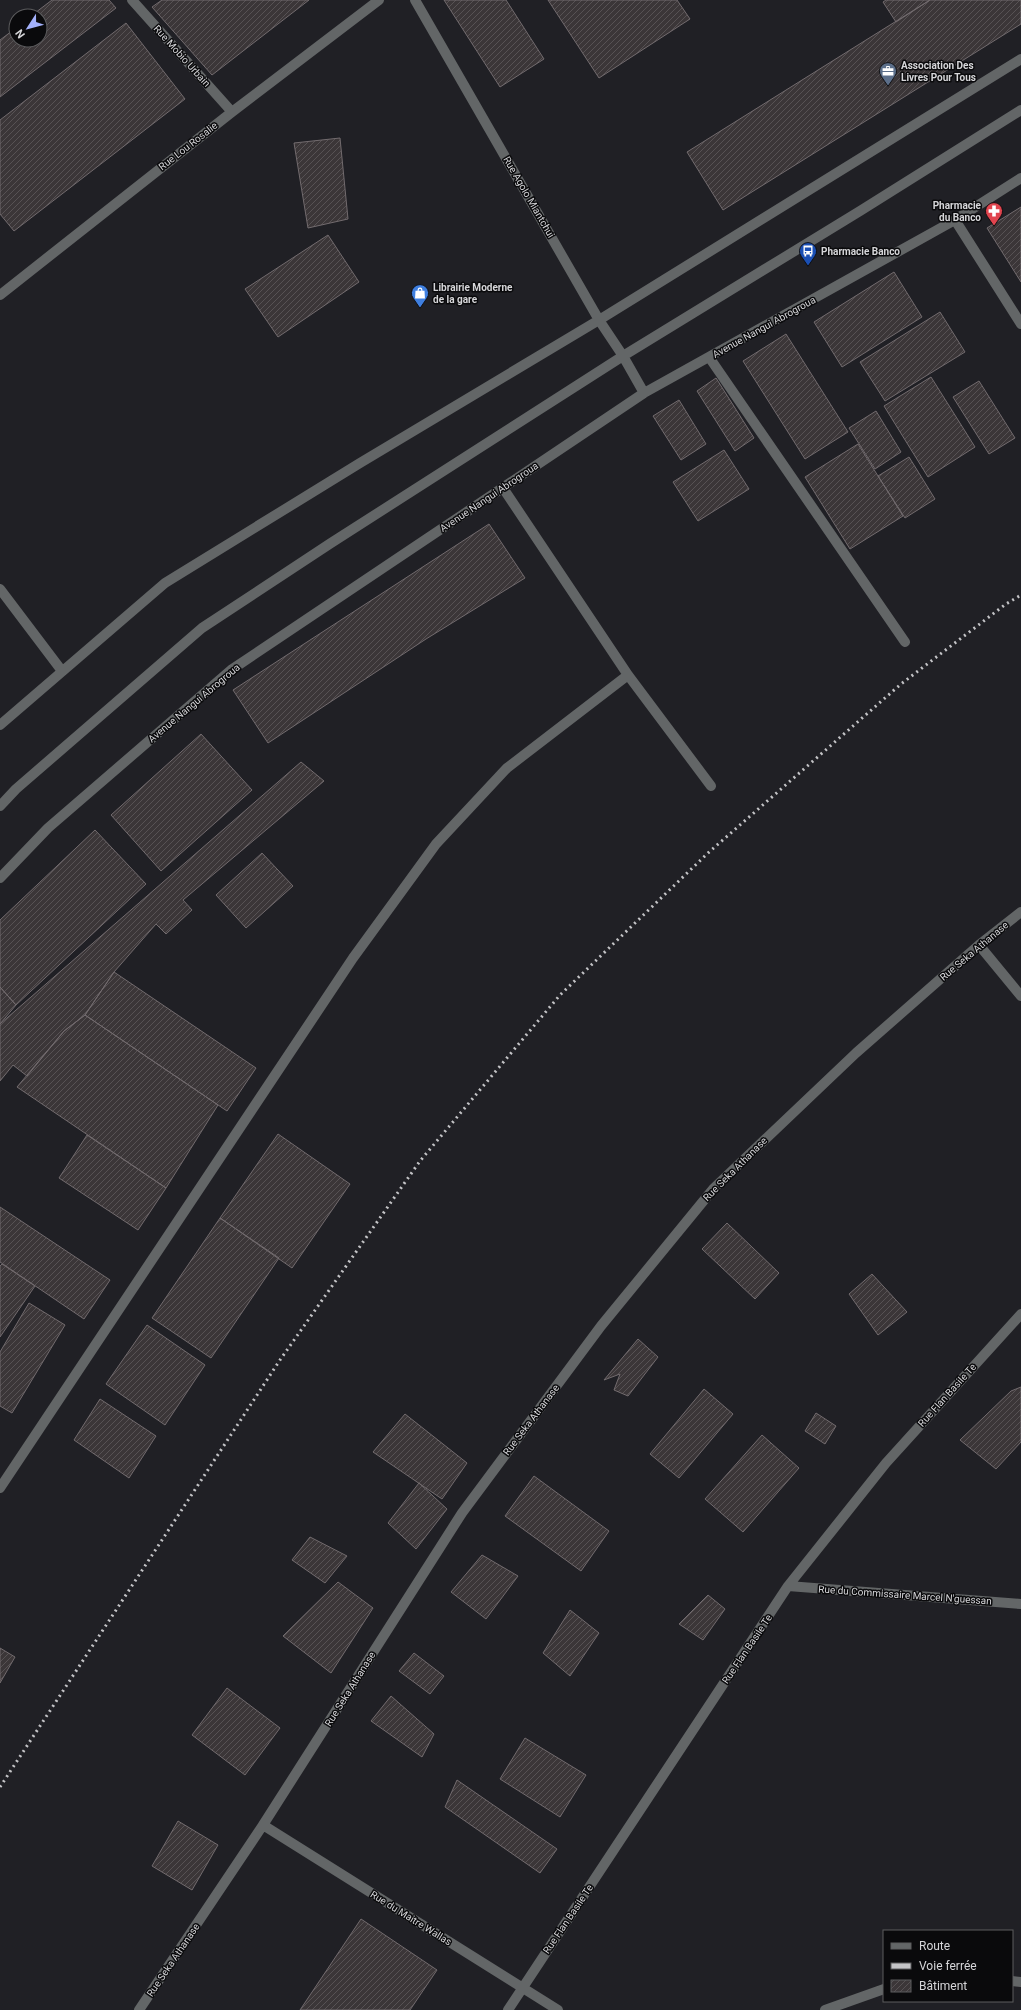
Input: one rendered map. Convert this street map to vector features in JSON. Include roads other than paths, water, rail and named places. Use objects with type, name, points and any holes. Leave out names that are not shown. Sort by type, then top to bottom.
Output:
[{"type":"street","name":"Rue Mobio Urbain","points":[[132,0],[232,112]]},
{"type":"street","name":"Rue Lou Rosalie","points":[[0,295],[232,112],[379,0]]},
{"type":"street","name":"Rue Agolo Miantchui","points":[[416,0],[599,320],[623,356],[644,393]]},
{"type":"street","points":[[0,725],[164,583],[360,463],[599,320],[1021,59]]},
{"type":"street","points":[[0,806],[16,789],[202,628],[623,356],[860,211],[1021,110]]},
{"type":"street","name":"Avenue Nangui Abrogroua","points":[[0,878],[48,828],[231,670],[644,393],[955,220],[1021,178]]},
{"type":"street","points":[[955,220],[1021,324]]},
{"type":"street","points":[[709,357],[905,642]]},
{"type":"street","points":[[503,488],[628,675],[711,786]]},
{"type":"street","points":[[0,589],[62,671]]},
{"type":"street","points":[[0,1488],[353,958],[436,844],[507,768],[628,675]]},
{"type":"street","name":"Rue Seka Athanase","points":[[139,2010],[263,1825],[462,1513],[600,1326],[714,1188],[856,1053],[979,945],[1021,912]]},
{"type":"street","points":[[979,945],[1021,996]]},
{"type":"street","name":"Rue Flan Basile Te","points":[[508,2010],[788,1586],[886,1463],[1018,1319]]},
{"type":"street","name":"Rue du Commissaire Marcel N'guessan","points":[[788,1586],[1021,1604]]},
{"type":"street","name":"Rue du Maitre Wallas","points":[[263,1825],[558,2010]]},
{"type":"street","points":[[825,2010],[883,1988]]},
{"type":"railway","points":[[0,1787],[280,1360],[420,1161],[560,995],[708,853],[901,684],[1006,604],[1021,595]]},
{"type":"place","name":"Association Des Livres Pour Tous","points":[[888,86]]},
{"type":"place","name":"Pharmacie du Banco","points":[[994,226]]},
{"type":"place","name":"Pharmacie Banco","points":[[808,266]]},
{"type":"place","name":"Librairie Moderne de la gare","points":[[420,308]]}]
